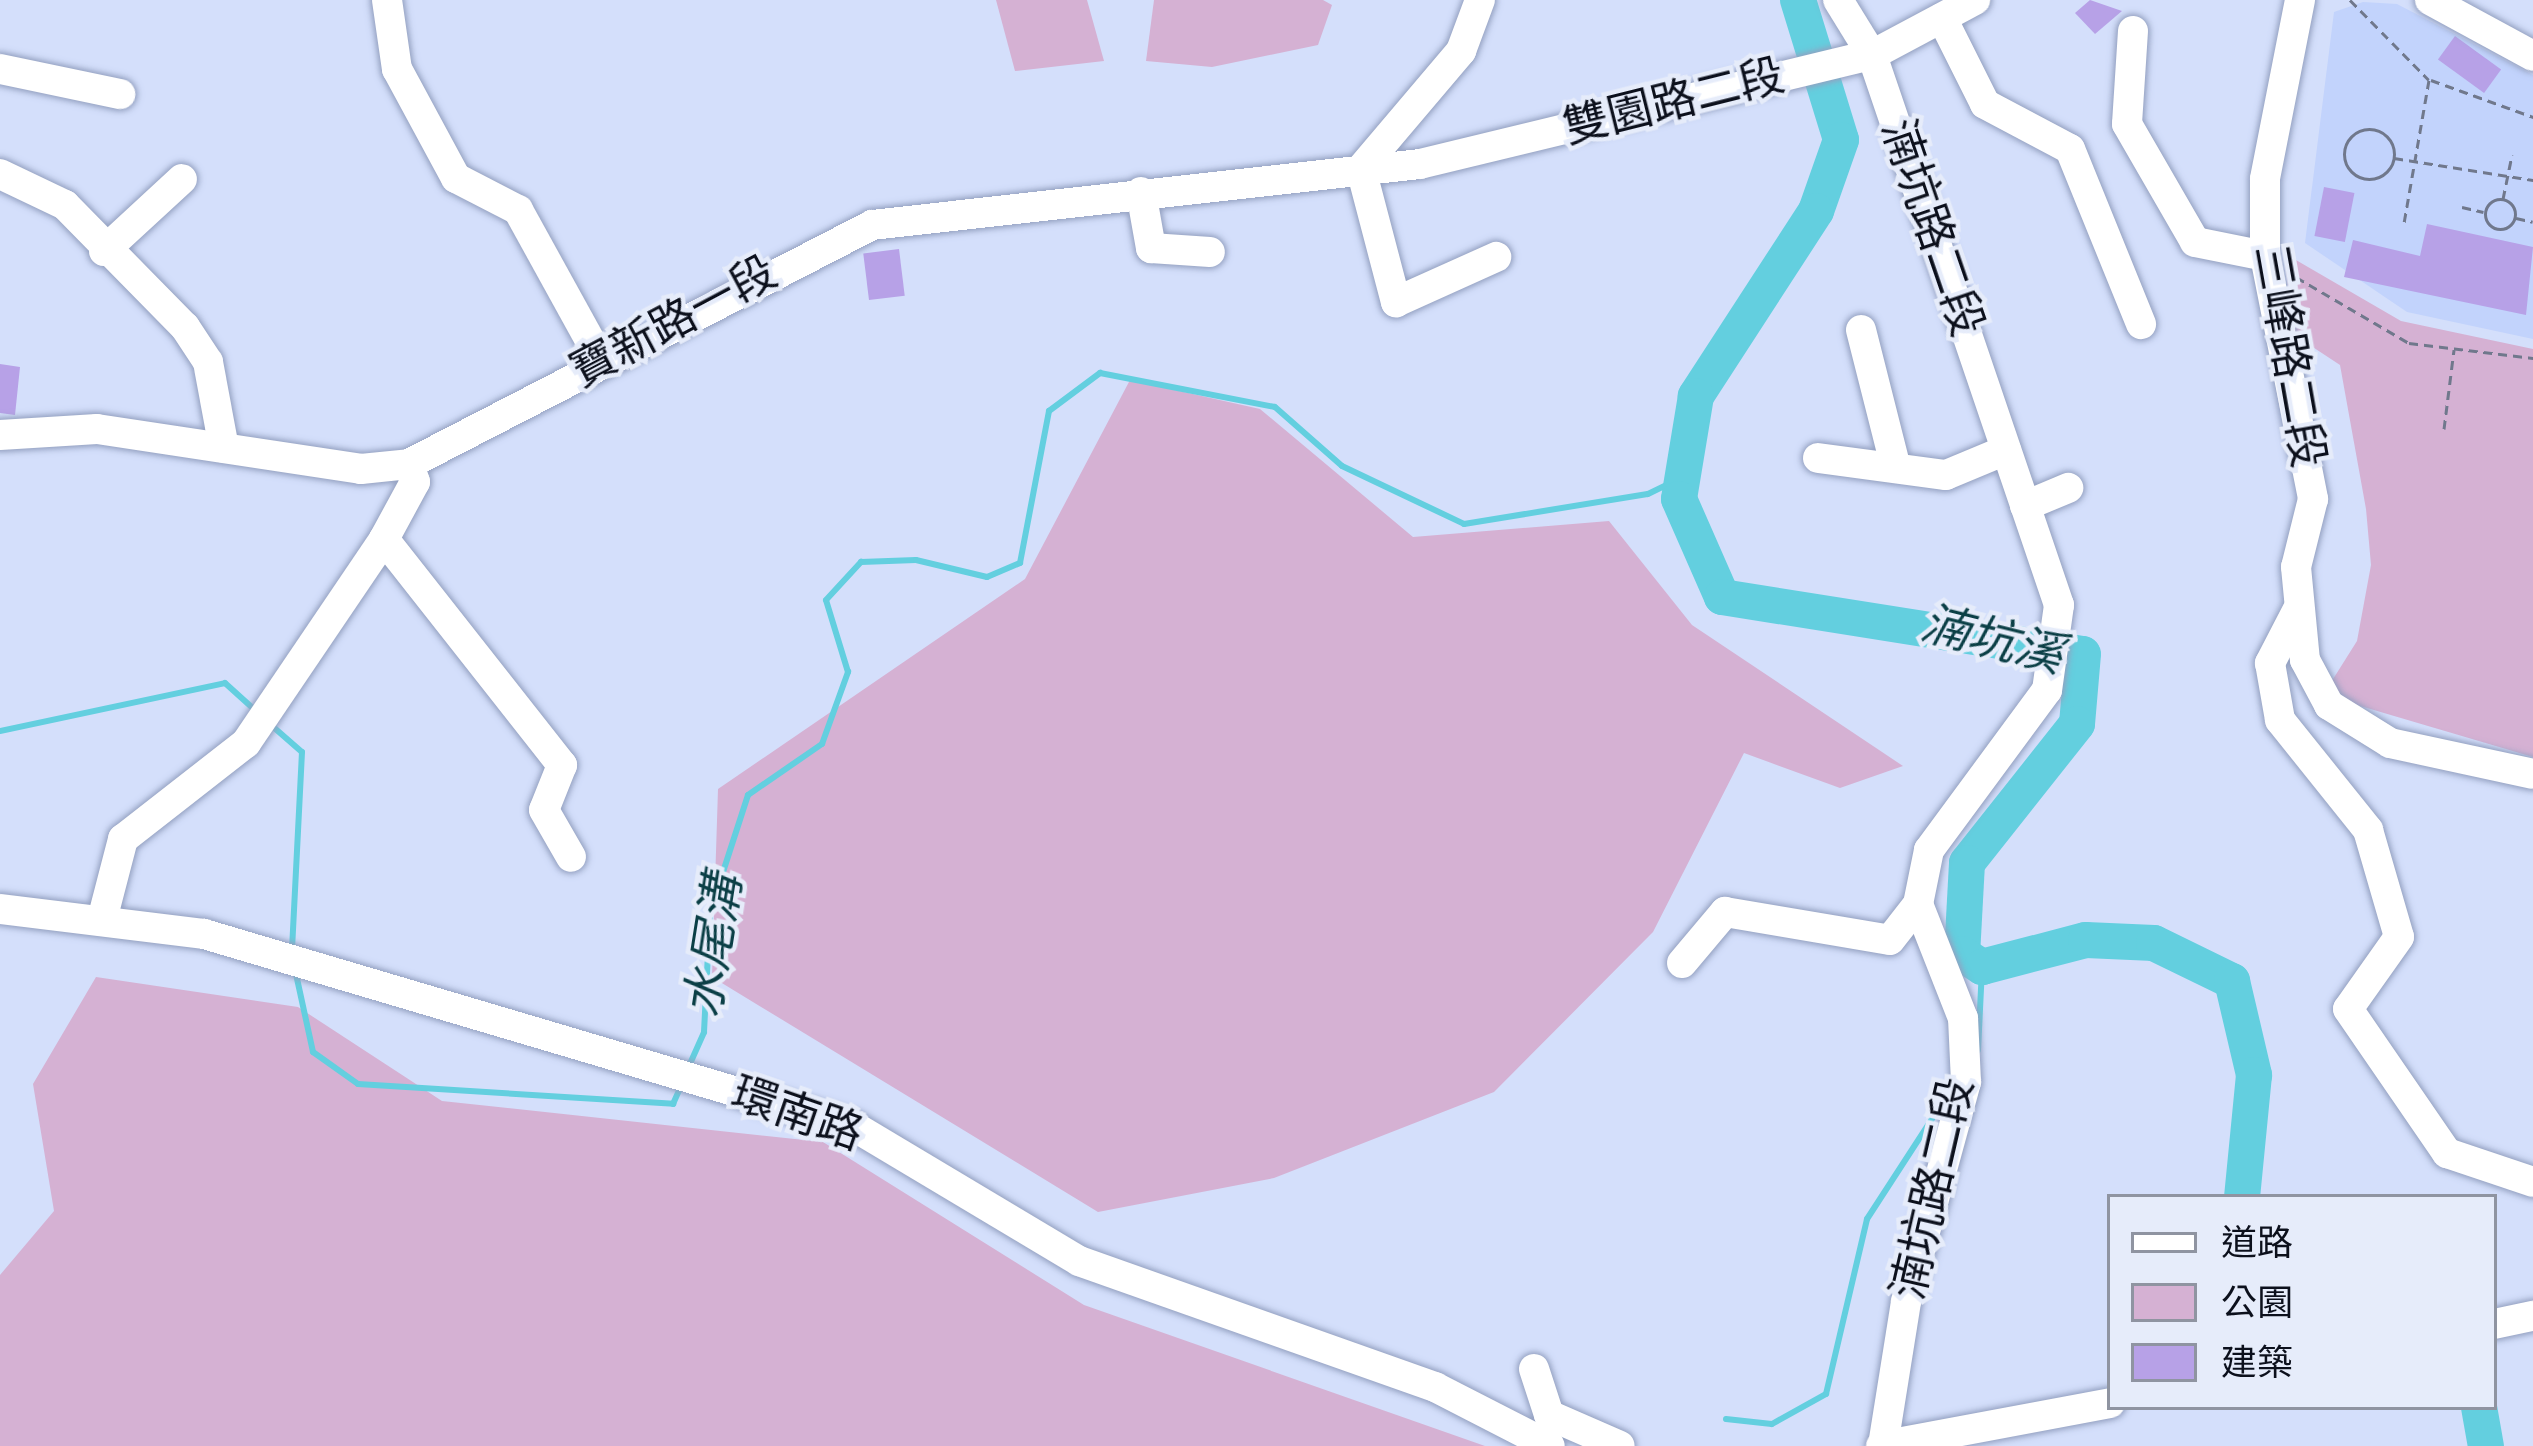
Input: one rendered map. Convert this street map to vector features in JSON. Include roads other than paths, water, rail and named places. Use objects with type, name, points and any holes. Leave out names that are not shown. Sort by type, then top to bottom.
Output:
[{"type":"street","points":[[387,0],[397,69],[456,178],[518,210],[602,362]]},
{"type":"street","points":[[1480,0],[1461,51],[1361,169],[1396,302],[1496,257]]},
{"type":"street","name":"湳坑路二段","points":[[1838,0],[1872,55],[2059,605],[2047,690],[1929,850],[1918,904],[1963,1018],[1966,1082],[1906,1302],[1882,1446]]},
{"type":"street","name":"雙園路二段","points":[[1361,169],[1872,55],[1975,0]]},
{"type":"street","points":[[2430,0],[2533,56]]},
{"type":"street","name":"三峰路二段","points":[[2302,9],[2265,179],[2265,256],[2313,499],[2297,611],[2329,705],[2390,743],[2533,774]]},
{"type":"street","points":[[1942,18],[1985,104],[2070,149],[2141,324]]},
{"type":"street","points":[[2133,31],[2127,124],[2194,242],[2265,256]]},
{"type":"street","points":[[0,69],[121,94]]},
{"type":"street","name":"寶新路一段","points":[[0,435],[97,429],[361,469],[409,464],[872,225],[1361,169]]},
{"type":"street","points":[[0,174],[65,205],[208,362],[224,448]]},
{"type":"street","points":[[104,251],[182,179]]},
{"type":"street","points":[[1142,192],[1151,248],[1210,252]]},
{"type":"street","points":[[1861,330],[1896,468]]},
{"type":"street","points":[[1818,458],[1946,475],[2006,450]]},
{"type":"street","points":[[103,916],[130,831],[246,743],[384,539],[416,482],[409,464]]},
{"type":"street","points":[[2025,506],[2068,488]]},
{"type":"street","points":[[384,539],[562,765],[544,810],[571,857]]},
{"type":"street","points":[[2297,611],[2270,663],[2280,721],[2368,830],[2399,937],[2348,1009],[2447,1153],[2533,1182]]},
{"type":"street","points":[[1682,963],[1725,912],[1889,940],[1918,904]]},
{"type":"street","name":"環南路","points":[[0,909],[103,916],[204,934],[855,1127],[1079,1261],[1436,1387],[1550,1446]]},
{"type":"street","points":[[2497,1323],[2533,1316]]},
{"type":"street","points":[[1534,1369],[1549,1415],[1620,1446]]},
{"type":"street","points":[[1882,1446],[2107,1404]]},
{"type":"waterway","name":"湳坑溪","points":[[1798,0],[1841,140],[1816,211],[1696,396],[1679,499],[1722,597],[2083,654],[2077,724],[1967,863],[1962,954],[1982,967],[2086,940],[2154,943],[2232,981],[2254,1075],[2242,1194]]},
{"type":"waterway","name":"水尾溝","points":[[689,1066],[704,1032],[710,912],[748,795],[822,744],[848,672],[826,600],[861,562],[916,560],[987,577],[1020,563],[1049,411],[1100,373],[1275,407],[1342,466],[1464,524],[1648,494],[1683,477]]},
{"type":"waterway","name":"水尾溝","points":[[0,731],[225,683],[257,712]]},
{"type":"waterway","name":"水尾溝","points":[[271,725],[302,752],[292,949]]},
{"type":"waterway","points":[[1978,1050],[1982,967]]},
{"type":"waterway","name":"水尾溝","points":[[296,974],[313,1052],[358,1084],[673,1104],[682,1084]]},
{"type":"waterway","points":[[1726,1419],[1772,1424],[1826,1394],[1867,1219],[1950,1091]]},
{"type":"waterway","points":[[2480,1410],[2486,1446]]}]
